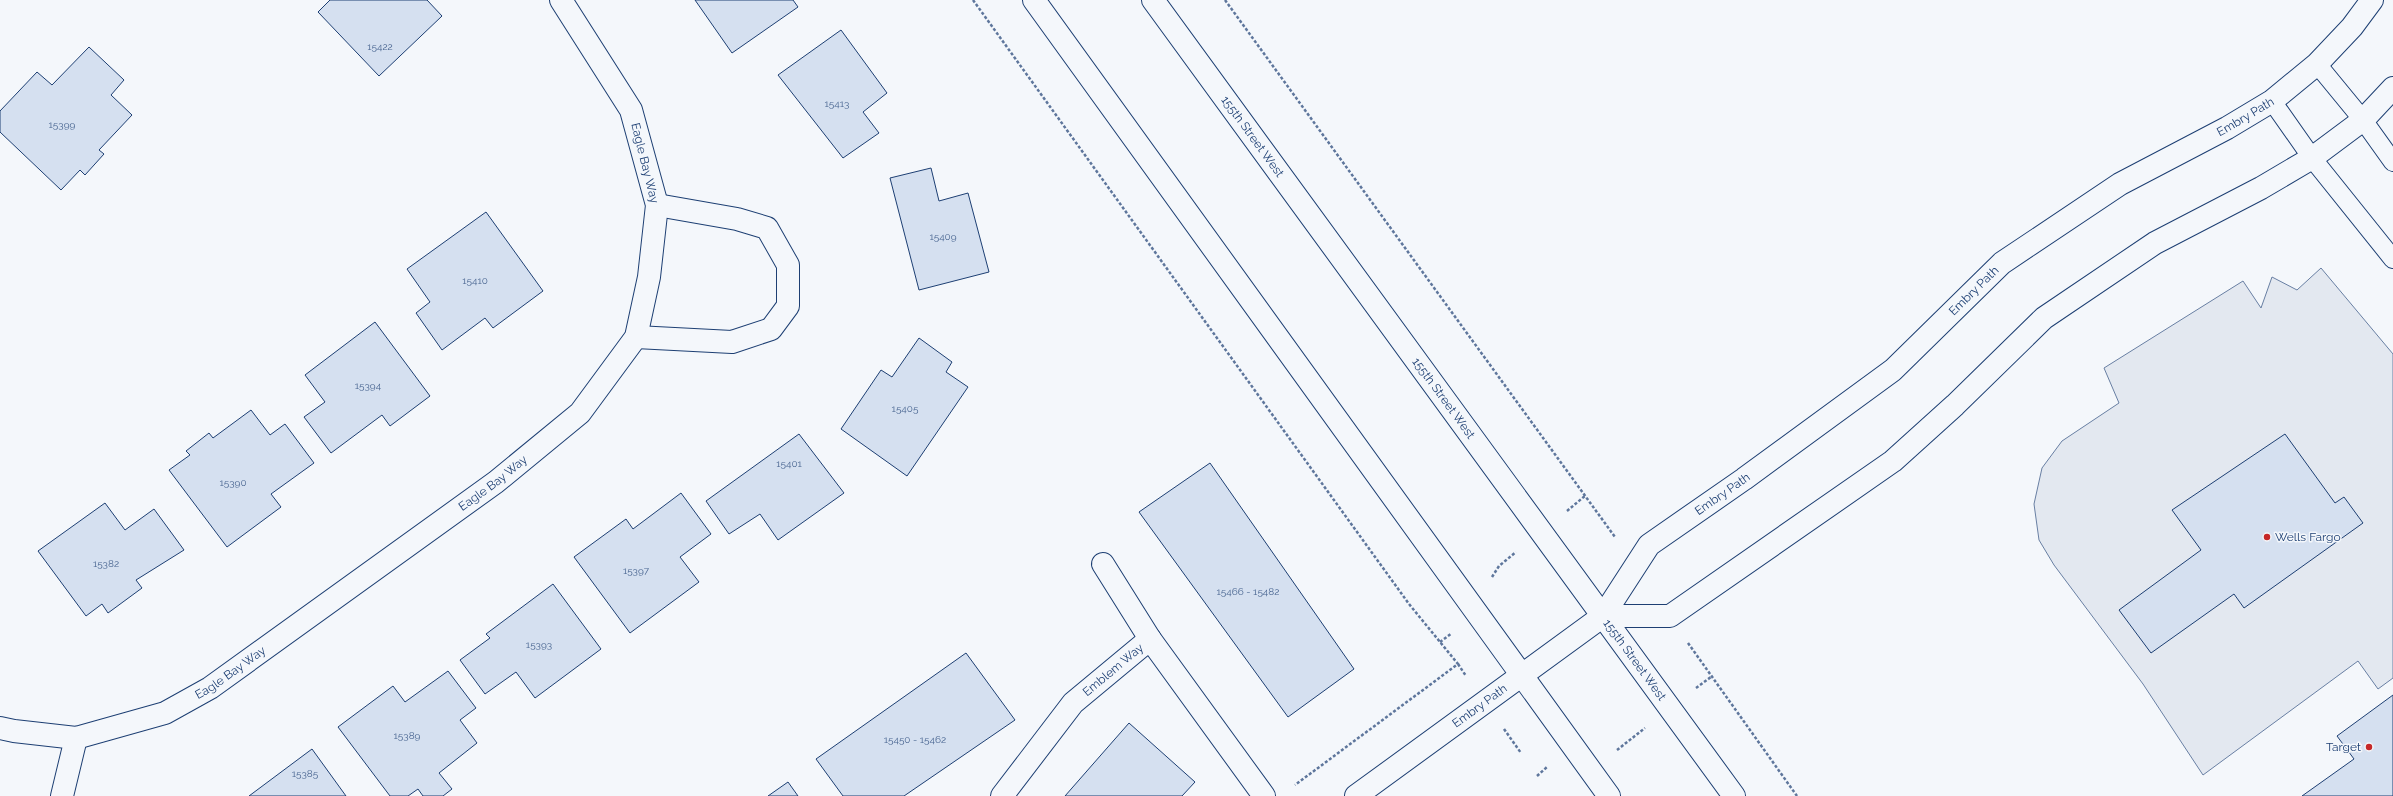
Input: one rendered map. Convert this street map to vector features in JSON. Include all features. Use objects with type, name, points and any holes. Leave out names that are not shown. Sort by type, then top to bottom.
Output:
[{"type":"street","name":"Eagle Bay Way","points":[[0,728],[76,738],[165,714],[210,688],[496,482],[580,413],[636,337],[649,277],[657,205],[631,110],[561,0]]},
{"type":"street","points":[[1034,0],[1520,675],[1609,796]]},
{"type":"street","name":"155th Street West","points":[[1153,0],[1734,796]]},
{"type":"street","name":"Embry Path","points":[[1356,796],[1520,675],[1603,616],[1648,544],[1744,479],[1893,370],[2002,263],[2120,184],[2227,128],[2272,101],[2318,64],[2352,28],[2372,0]]},
{"type":"street","points":[[1603,616],[1670,616],[1893,461],[1955,405],[2044,318],[2155,243],[2261,188],[2312,158],[2363,120],[2393,88]]},
{"type":"street","points":[[636,337],[732,342],[771,329],[788,306],[788,265],[767,228],[737,219],[657,205]]},
{"type":"street","points":[[1103,564],[1150,639]]},
{"type":"street","name":"Emblem Way","points":[[1002,796],[1073,703],[1150,639],[1264,796]]},
{"type":"street","points":[[62,796],[76,738]]},
{"type":"lane","points":[[2318,64],[2363,120],[2393,162]]},
{"type":"lane","points":[[2272,101],[2312,158],[2393,259]]},
{"type":"path","points":[[973,0],[1409,604],[1458,664],[1292,787]]},
{"type":"path","points":[[1225,0],[1586,495],[1499,566],[1455,631],[1440,642]]},
{"type":"path","points":[[1701,663],[1797,796]]},
{"type":"path","points":[[1537,776],[1551,764],[1613,753],[1711,676]]},
{"type":"shaded area","points":[[2321,268],[2393,354],[2393,678],[2378,689],[2358,661],[2203,775],[2143,684],[2054,565],[2039,540],[2034,504],[2042,468],[2062,441],[2119,403],[2104,368],[2243,281],[2261,308],[2272,277],[2297,290]]},
{"type":"building","points":[[330,0],[427,0],[442,16],[379,76],[318,12]]},
{"type":"building","points":[[695,0],[793,0],[798,7],[732,53]]},
{"type":"building","points":[[841,30],[887,93],[863,112],[879,133],[843,158],[778,75]]},
{"type":"building","points":[[89,47],[124,80],[111,95],[132,115],[99,150],[104,154],[85,175],[80,170],[61,190],[0,132],[0,111],[37,72],[52,85]]},
{"type":"building","points":[[931,168],[939,201],[968,193],[989,272],[919,290],[890,178]]},
{"type":"building","points":[[486,212],[543,291],[493,328],[485,318],[442,350],[416,313],[430,302],[407,269]]},
{"type":"building","points":[[375,322],[430,396],[390,426],[382,415],[331,453],[304,417],[325,402],[305,375]]},
{"type":"building","points":[[919,338],[952,362],[946,372],[968,387],[907,476],[841,429],[881,370],[892,377]]},
{"type":"building","points":[[251,410],[270,435],[285,424],[314,463],[271,494],[281,507],[227,547],[169,470],[190,455],[186,451],[209,433],[213,438]]},
{"type":"building","points":[[799,434],[844,493],[778,540],[760,514],[729,534],[706,501]]},
{"type":"building","name":"Wells Fargo","points":[[2285,434],[2335,503],[2344,497],[2363,523],[2244,608],[2234,594],[2151,653],[2119,610],[2201,550],[2172,510]]},
{"type":"building","points":[[1210,463],[1354,669],[1288,717],[1139,512]]},
{"type":"building","points":[[681,493],[711,534],[680,557],[699,582],[630,633],[574,557],[626,519],[633,529]]},
{"type":"building","points":[[105,503],[125,530],[154,509],[184,550],[136,580],[142,588],[108,613],[102,604],[86,616],[38,551]]},
{"type":"building","points":[[553,584],[601,649],[535,698],[516,672],[485,694],[460,660],[490,638],[486,634]]},
{"type":"building","points":[[966,653],[1015,720],[904,796],[843,796],[816,759]]},
{"type":"building","points":[[448,671],[476,708],[460,720],[477,743],[439,773],[452,789],[443,796],[423,796],[418,789],[408,796],[390,796],[338,727],[393,686],[405,702]]},
{"type":"building","name":"Target","points":[[2393,695],[2393,796],[2302,796],[2354,759],[2337,736]]},
{"type":"building","points":[[1129,723],[1195,782],[1182,796],[1065,796]]},
{"type":"building","points":[[312,749],[346,796],[249,796]]},
{"type":"building","points":[[788,782],[798,796],[768,796]]},
{"type":"place","name":"Wells Fargo","points":[[2267,537]]},
{"type":"place","name":"Target","points":[[2369,747]]}]
